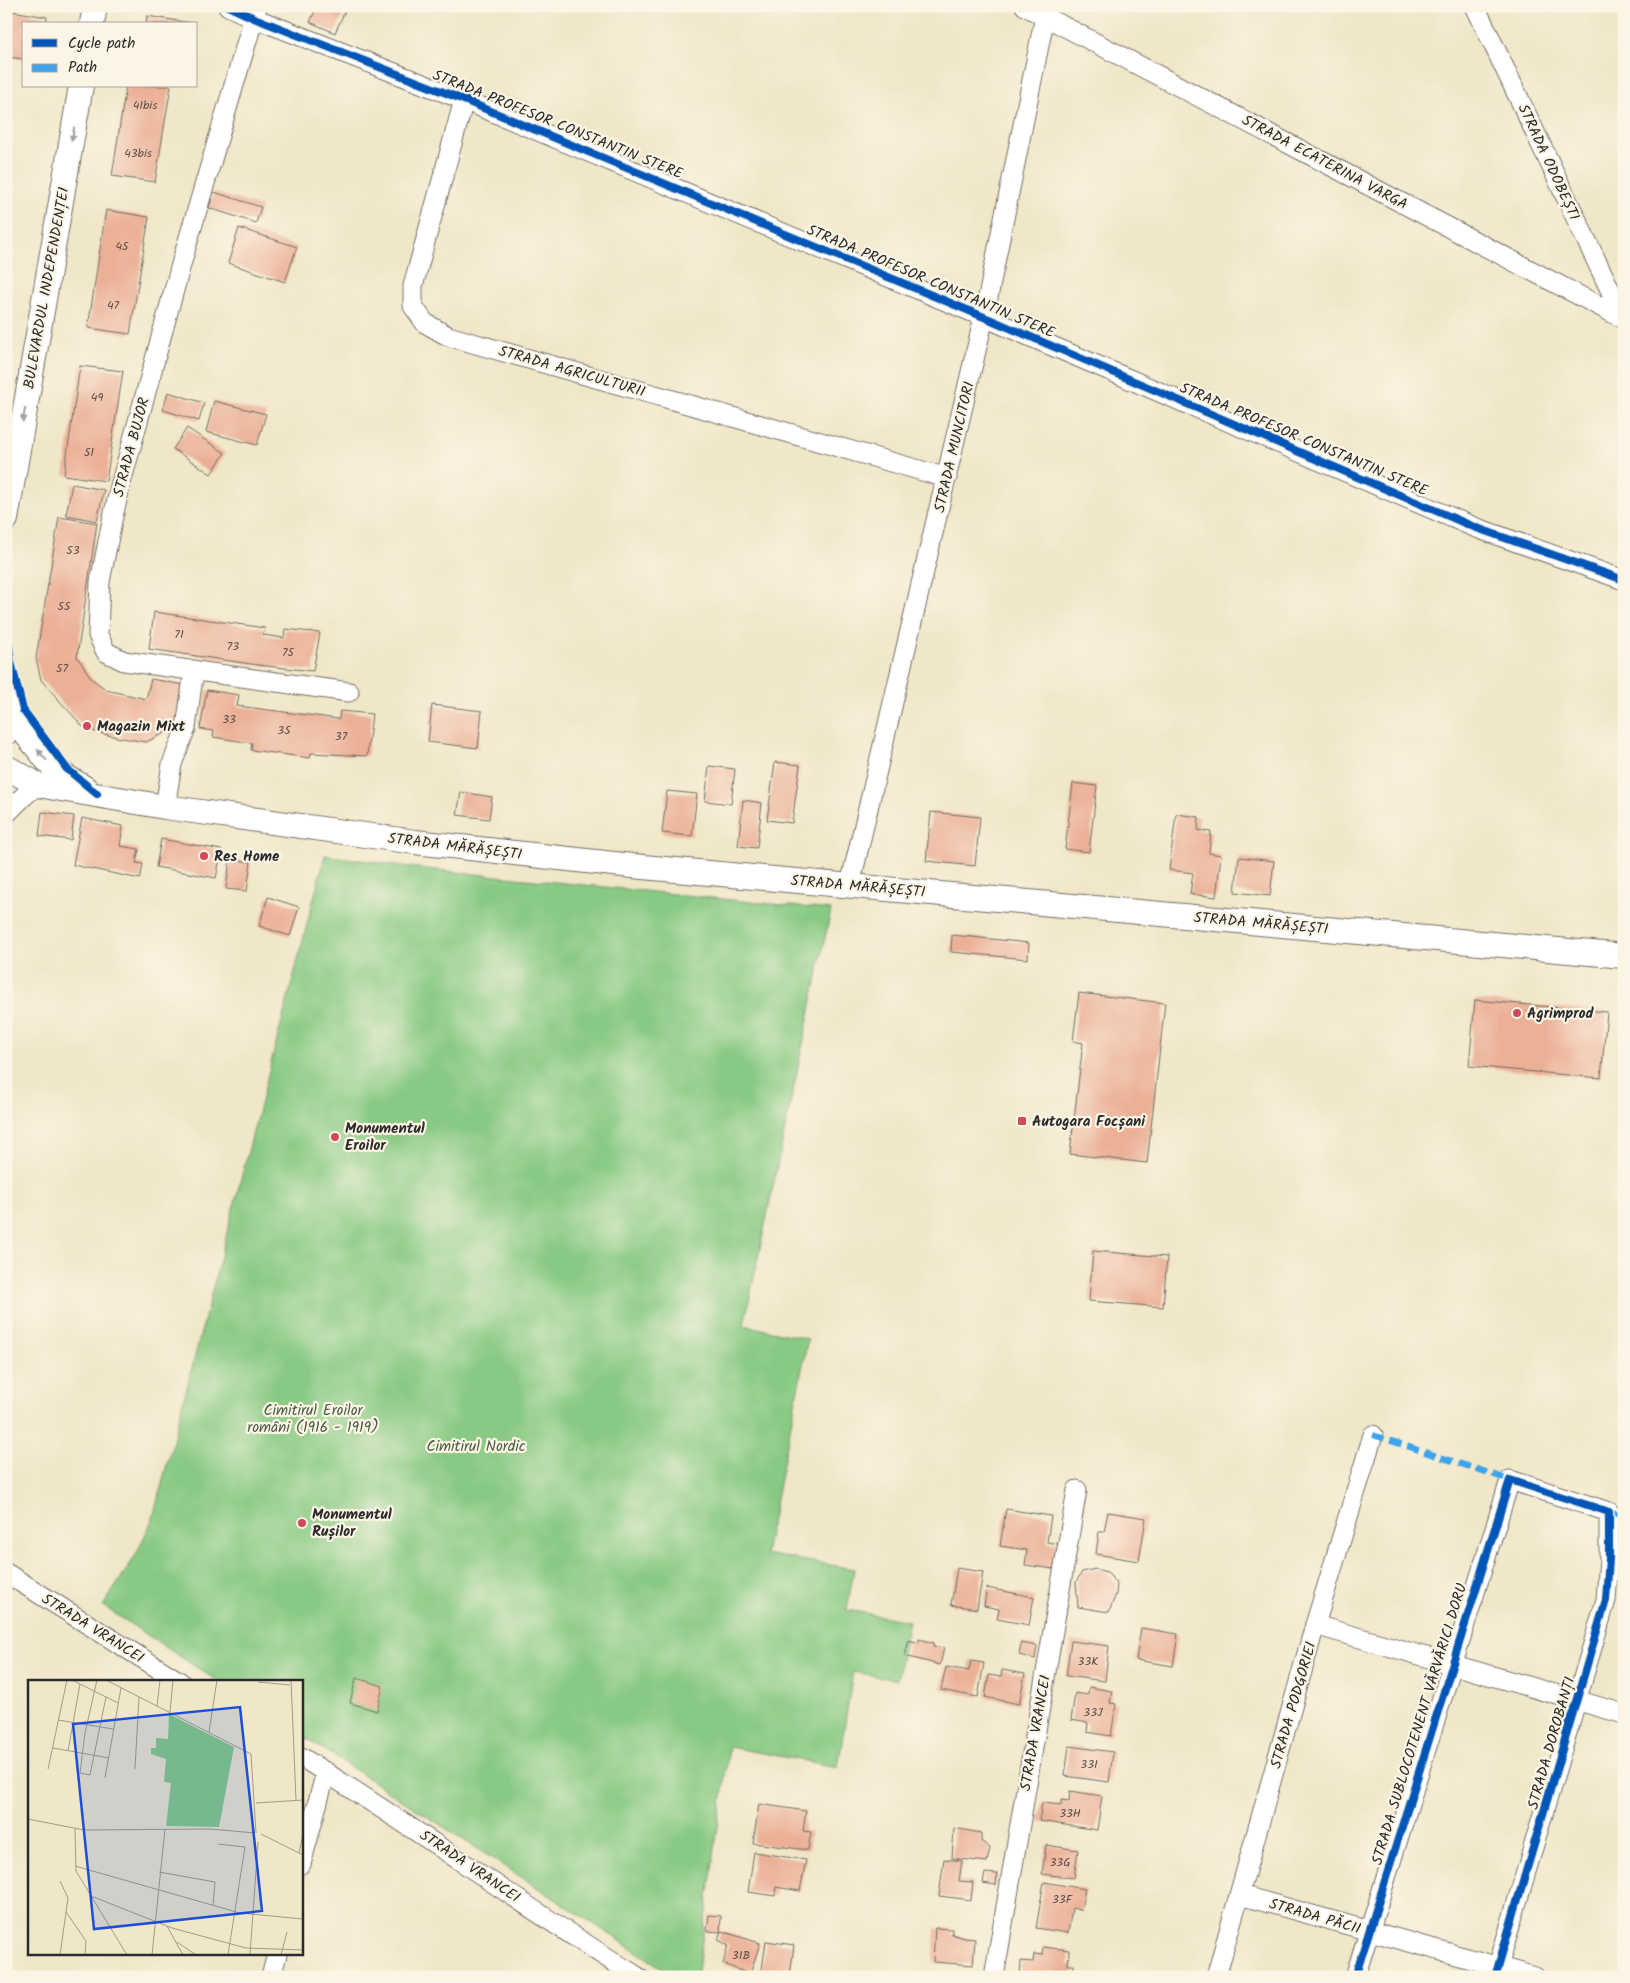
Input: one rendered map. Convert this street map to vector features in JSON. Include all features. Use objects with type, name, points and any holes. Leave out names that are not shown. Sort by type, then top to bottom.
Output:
[{"type":"main road","points":[[92,22],[95,6]]},
{"type":"main road","name":"BULEVARDUL INDEPENDENȚEI","points":[[6,519],[81,88]]},
{"type":"main road","points":[[6,689],[13,707],[10,728]]},
{"type":"main road","name":"STRADA MĂRĂȘEȘTI","points":[[10,728],[63,776],[95,794]]},
{"type":"main road","name":"STRADA MĂRĂȘEȘTI","points":[[6,767],[38,785],[165,807],[415,842],[632,866],[1624,956]]},
{"type":"street","name":"STRADA PROFESOR CONSTANTIN STERE","points":[[228,6],[256,12],[984,317],[1474,527],[1624,580]]},
{"type":"street","name":"STRADA ECATERINA VARGA","points":[[1025,6],[1046,12],[1624,319]]},
{"type":"street","name":"STRADA ODOBEȘTI","points":[[1475,6],[1624,319]]},
{"type":"street","name":"STRADA BUJOR","points":[[256,12],[182,261],[123,474],[100,582],[98,635],[106,652],[124,661],[349,692]]},
{"type":"street","name":"STRADA MUNCITORI","points":[[850,885],[984,317],[1046,12]]},
{"type":"street","name":"STRADA AGRICULTURII","points":[[464,100],[413,286],[413,306],[425,323],[448,336],[947,478]]},
{"type":"street","points":[[165,807],[172,764],[186,728],[194,670]]},
{"type":"street","points":[[6,814],[38,785]]},
{"type":"street","name":"STRADA PODGORIEI","points":[[1216,1977],[1372,1434]]},
{"type":"street","name":"STRADA DOROBANȚI","points":[[1496,1972],[1578,1700],[1606,1600],[1609,1559],[1609,1512],[1510,1480]]},
{"type":"street","name":"STRADA SUBLOCOTENENT VĂRVĂRICI DORU","points":[[1355,1977],[1510,1480]]},
{"type":"street","name":"STRADA VRANCEI","points":[[994,1977],[1077,1490]]},
{"type":"street","name":"STRADA VRANCEI","points":[[6,1573],[177,1680]]},
{"type":"street","points":[[1316,1625],[1624,1714]]},
{"type":"street","name":"STRADA VRANCEI","points":[[302,1758],[407,1824],[591,1948],[638,1977]]},
{"type":"street","points":[[302,1860],[326,1772]]},
{"type":"street","name":"STRADA PĂCII","points":[[1240,1895],[1369,1931],[1496,1972],[1535,1977]]},
{"type":"street","points":[[271,1977],[276,1956]]},
{"type":"green space","name":"Cimitirul Nordic","points":[[325,855],[417,868],[831,910],[744,1325],[808,1339],[765,1554],[854,1569],[847,1610],[909,1621],[897,1680],[853,1672],[838,1767],[729,1747],[697,1977],[676,1977],[302,1736],[302,1680],[216,1680],[103,1606],[136,1555],[153,1518]]},
{"type":"building","points":[[317,6],[347,6],[335,33],[310,22]]},
{"type":"building","points":[[6,10],[47,17],[46,22],[22,22],[22,59],[6,57]]},
{"type":"building","points":[[147,16],[185,22],[146,22]]},
{"type":"building","points":[[126,88],[171,88],[155,182],[112,176]]},
{"type":"building","points":[[214,192],[261,207],[256,223],[209,208]]},
{"type":"building","points":[[106,210],[149,217],[130,334],[88,328]]},
{"type":"building","points":[[239,228],[297,247],[285,282],[228,263]]},
{"type":"building","points":[[80,366],[123,371],[106,481],[64,475]]},
{"type":"building","points":[[168,392],[204,403],[199,421],[163,410]]},
{"type":"building","points":[[214,401],[266,414],[257,445],[206,432]]},
{"type":"building","points":[[187,428],[225,453],[211,474],[173,449]]},
{"type":"building","points":[[72,484],[104,490],[97,521],[66,515]]},
{"type":"building","points":[[59,517],[97,523],[77,657],[92,679],[107,690],[146,699],[151,679],[184,685],[176,727],[146,742],[85,729],[41,680],[36,658]]},
{"type":"building","points":[[154,612],[265,628],[263,635],[284,638],[285,629],[320,633],[313,671],[149,649]]},
{"type":"building","points":[[207,690],[239,695],[237,706],[339,719],[340,711],[372,714],[367,756],[311,753],[310,758],[251,750],[252,743],[213,737],[214,731],[200,729]]},
{"type":"building","points":[[432,705],[482,711],[478,748],[428,742]]},
{"type":"building","points":[[775,762],[800,765],[792,823],[767,820]]},
{"type":"building","points":[[709,766],[735,769],[731,804],[705,801]]},
{"type":"building","points":[[1073,783],[1097,786],[1089,852],[1065,849]]},
{"type":"building","points":[[667,791],[697,794],[692,836],[662,833]]},
{"type":"building","points":[[461,792],[492,797],[489,819],[457,815]]},
{"type":"building","points":[[743,800],[762,803],[757,848],[738,846]]},
{"type":"building","points":[[42,812],[74,816],[71,840],[39,836]]},
{"type":"building","points":[[931,812],[980,817],[975,866],[926,861]]},
{"type":"building","points":[[1176,814],[1199,817],[1198,830],[1211,832],[1209,853],[1221,855],[1216,897],[1190,894],[1193,873],[1169,870]]},
{"type":"building","points":[[82,818],[123,826],[120,846],[139,849],[136,863],[143,864],[140,879],[73,865]]},
{"type":"building","points":[[161,839],[222,850],[216,878],[156,867]]},
{"type":"building","points":[[1239,857],[1274,861],[1270,896],[1235,892]]},
{"type":"building","points":[[230,859],[251,862],[247,891],[226,889]]},
{"type":"building","points":[[268,897],[299,907],[290,936],[259,926]]},
{"type":"building","points":[[952,935],[1029,943],[1028,959],[951,952]]},
{"type":"building","points":[[1079,993],[1165,1003],[1147,1163],[1070,1154],[1083,1043],[1073,1041]]},
{"type":"building","points":[[1475,1000],[1607,1012],[1601,1078],[1469,1066]]},
{"type":"building","points":[[1093,1251],[1167,1257],[1163,1307],[1089,1301]]},
{"type":"building","points":[[1006,1509],[1051,1516],[1047,1542],[1058,1544],[1054,1569],[1025,1565],[1027,1550],[1000,1546]]},
{"type":"building","points":[[1108,1512],[1146,1518],[1139,1561],[1096,1554],[1099,1532],[1104,1532]]},
{"type":"building","points":[[957,1568],[983,1572],[977,1609],[951,1605]]},
{"type":"building","points":[[1095,1569],[1107,1572],[1117,1584],[1116,1594],[1109,1612],[1078,1607],[1076,1582],[1082,1572]]},
{"type":"building","points":[[987,1588],[1034,1597],[1029,1625],[997,1619],[999,1609],[984,1606]]},
{"type":"building","points":[[1141,1628],[1178,1634],[1173,1666],[1136,1660]]},
{"type":"building","points":[[919,1639],[934,1643],[933,1646],[944,1648],[940,1665],[905,1656],[909,1640],[919,1643]]},
{"type":"building","points":[[1071,1641],[1109,1646],[1105,1681],[1066,1676]]},
{"type":"building","points":[[1021,1643],[1037,1646],[1035,1659],[1019,1655]]},
{"type":"building","points":[[971,1661],[984,1663],[978,1697],[941,1690],[946,1667],[969,1671]]},
{"type":"building","points":[[1002,1670],[1025,1674],[1019,1704],[985,1697],[989,1675],[1001,1677]]},
{"type":"building","points":[[356,1678],[383,1686],[377,1711],[350,1703]]},
{"type":"building","points":[[1089,1687],[1112,1691],[1110,1703],[1116,1704],[1111,1736],[1087,1732],[1088,1723],[1071,1720],[1075,1693],[1088,1695]]},
{"type":"building","points":[[1069,1746],[1113,1752],[1109,1782],[1065,1776]]},
{"type":"building","points":[[1070,1791],[1102,1796],[1097,1830],[1039,1821],[1042,1803],[1061,1805],[1061,1800],[1069,1801]]},
{"type":"building","points":[[759,1804],[806,1811],[803,1831],[811,1832],[808,1850],[753,1843]]},
{"type":"building","points":[[954,1828],[981,1833],[981,1841],[990,1848],[987,1862],[952,1858]]},
{"type":"building","points":[[1046,1845],[1078,1850],[1074,1878],[1042,1874]]},
{"type":"building","points":[[754,1852],[806,1860],[800,1891],[776,1887],[775,1896],[748,1892]]},
{"type":"building","points":[[944,1859],[962,1861],[959,1881],[973,1882],[971,1900],[939,1896]]},
{"type":"building","points":[[985,1873],[997,1874],[996,1885],[983,1883]]},
{"type":"building","points":[[1044,1882],[1085,1889],[1081,1910],[1072,1908],[1068,1933],[1036,1928]]},
{"type":"building","points":[[709,1915],[721,1916],[720,1932],[707,1931]]},
{"type":"building","points":[[935,1928],[952,1929],[952,1934],[975,1939],[973,1965],[933,1962]]},
{"type":"building","points":[[721,1931],[760,1943],[750,1974],[723,1964],[728,1945],[718,1940]]},
{"type":"building","points":[[766,1941],[794,1945],[790,1977],[761,1977]]},
{"type":"building","points":[[1043,1947],[1069,1950],[1068,1965],[1074,1965],[1073,1977],[1020,1977],[1021,1961],[1033,1962],[1034,1954],[1042,1955]]},
{"type":"marked path","points":[[1373,1435],[1510,1480]]},
{"type":"marked path","points":[[1609,1512],[1624,1516]]},
{"type":"cycle path","points":[[228,6],[254,18],[464,100],[996,322],[1474,527],[1624,580]]},
{"type":"cycle path","points":[[6,618],[11,662],[23,710],[67,769],[97,794]]},
{"type":"cycle path","points":[[1355,1977],[1510,1480],[1609,1512],[1609,1559],[1606,1600],[1495,1977]]},
{"type":"place","name":"Magazin Mixt","points":[[87,726]]},
{"type":"place","name":"Res Home","points":[[204,856]]},
{"type":"place","name":"Agrimprod","points":[[1517,1013]]},
{"type":"place","name":"Autogara Focșani","points":[[1022,1121]]},
{"type":"place","name":"Monumentul Eroilor","points":[[335,1137]]},
{"type":"place","name":"Monumentul Rușilor","points":[[302,1523]]},
{"type":"park label","name":"Cimitirul Eroilor români (1916 - 1919)","points":[[313,1418]]}]
